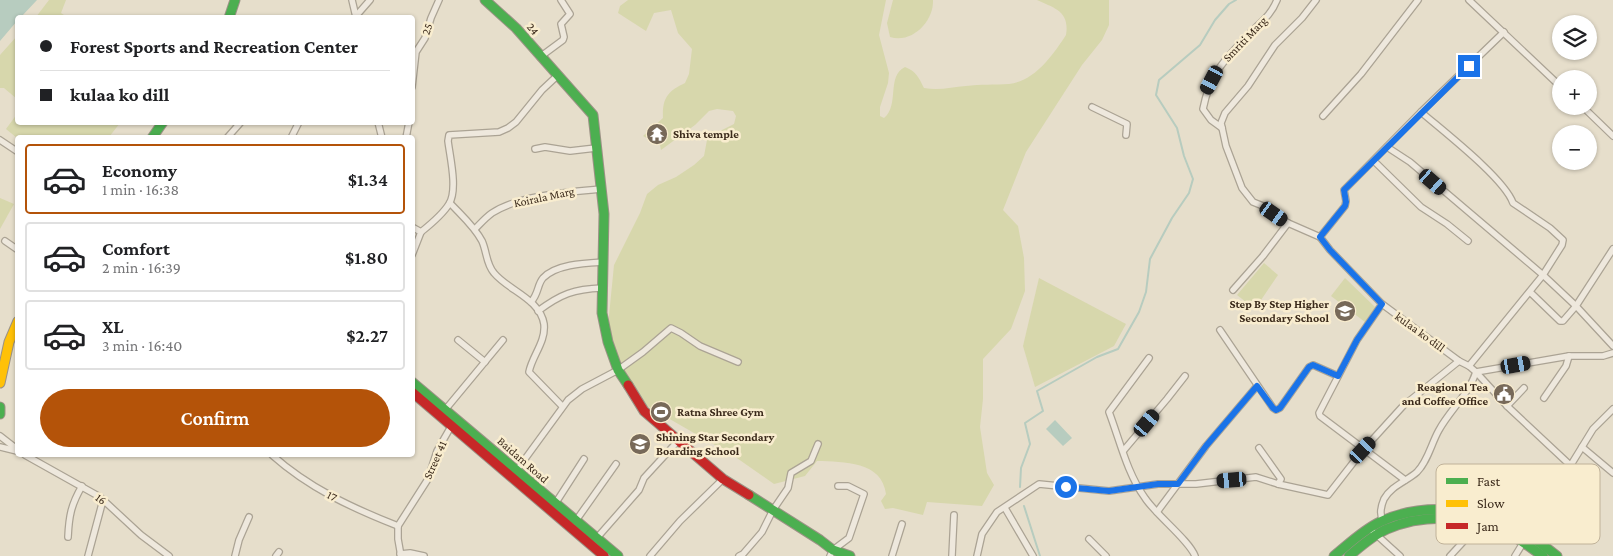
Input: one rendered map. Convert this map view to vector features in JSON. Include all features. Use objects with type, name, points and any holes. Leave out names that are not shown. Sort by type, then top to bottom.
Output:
[{"type":"main road","points":[[230,15],[235,0]]},
{"type":"main road","name":"24","points":[[486,0],[516,28],[593,115],[604,214],[602,313],[608,342],[618,370],[644,411],[723,479],[773,510],[832,553],[850,556]]},
{"type":"main road","points":[[0,383],[9,342],[15,328]]},
{"type":"main road","name":"Baidam Road","points":[[415,385],[445,410],[454,422]]},
{"type":"main road","name":"Baidam Road","points":[[415,394],[454,422],[604,556]]},
{"type":"main road","points":[[0,407],[0,414]]},
{"type":"main road","name":"Baidam Road","points":[[514,474],[555,504],[618,556]]},
{"type":"main road","points":[[1334,556],[1369,528],[1383,521],[1415,513],[1436,511]]},
{"type":"main road","points":[[1349,556],[1376,535],[1393,526],[1415,521],[1436,520]]},
{"type":"main road","points":[[1531,544],[1543,556]]},
{"type":"main road","points":[[1536,544],[1557,556]]},
{"type":"street","points":[[352,0],[356,15]]},
{"type":"street","points":[[358,15],[370,0]]},
{"type":"street","name":"25","points":[[415,61],[416,52],[425,38],[439,0]]},
{"type":"street","points":[[540,57],[563,40],[561,24],[570,14],[562,0]]},
{"type":"street","name":"Smriti Marg","points":[[1222,128],[1210,120],[1203,109],[1206,90],[1217,70],[1229,55],[1273,11],[1277,0]]},
{"type":"street","points":[[1316,0],[1296,25],[1275,45],[1248,86],[1225,113],[1221,123],[1226,146],[1242,188],[1253,202],[1264,206],[1288,223],[1320,237],[1345,206],[1344,190],[1504,32]]},
{"type":"street","points":[[1322,116],[1361,74],[1418,0]]},
{"type":"street","points":[[1469,0],[1552,77]]},
{"type":"street","points":[[415,247],[421,232],[450,203],[453,188],[449,135],[500,132],[508,128],[516,122],[542,90],[557,76]]},
{"type":"street","points":[[1092,108],[1127,124],[1126,135]]},
{"type":"street","points":[[1421,112],[1498,180],[1511,197],[1513,203],[1563,240],[1562,245],[1543,275],[1469,366]]},
{"type":"street","points":[[1591,115],[1613,136]]},
{"type":"street","points":[[230,135],[239,125]]},
{"type":"street","points":[[0,140],[15,150]]},
{"type":"street","points":[[535,149],[545,147],[570,151],[596,148]]},
{"type":"street","points":[[1386,147],[1410,162],[1543,275],[1576,306],[1613,346]]},
{"type":"street","points":[[1374,161],[1422,207],[1468,241]]},
{"type":"street","name":"Koirala Marg","points":[[475,229],[489,215],[515,202],[578,190],[602,189]]},
{"type":"street","points":[[450,203],[475,229],[494,273],[531,302],[538,311],[544,324],[543,334],[529,372],[562,406]]},
{"type":"street","points":[[1233,290],[1263,256],[1288,223]]},
{"type":"street","points":[[415,229],[421,232]]},
{"type":"street","name":"kulaa ko dill","points":[[1278,484],[1328,495],[1363,450],[1403,406],[1459,361],[1382,304],[1320,237]]},
{"type":"street","points":[[5,241],[15,248]]},
{"type":"street","points":[[1530,292],[1561,322],[1576,306],[1613,250]]},
{"type":"street","points":[[531,302],[536,296],[543,278],[548,275],[564,267],[603,262]]},
{"type":"street","points":[[538,311],[560,295],[581,289],[602,288]]},
{"type":"street","points":[[1382,304],[1357,340],[1319,413],[1320,416],[1363,450],[1405,480]]},
{"type":"street","points":[[514,474],[562,406],[582,390],[618,370],[671,328],[700,346],[738,362]]},
{"type":"street","points":[[1220,330],[1257,386],[1276,410],[1280,408],[1309,367],[1313,365],[1338,376]]},
{"type":"street","points":[[458,340],[485,362]]},
{"type":"street","points":[[445,410],[503,340]]},
{"type":"street","points":[[1476,372],[1569,356],[1603,356],[1613,353]]},
{"type":"street","points":[[1544,398],[1566,366],[1569,356]]},
{"type":"street","points":[[1149,358],[1110,412],[1131,474],[1138,488],[1157,512],[1192,549],[1195,556]]},
{"type":"street","points":[[1459,361],[1476,372],[1507,406],[1569,464]]},
{"type":"street","points":[[1383,521],[1381,508],[1385,497],[1417,472],[1426,459],[1439,430],[1458,401],[1469,389],[1476,372]]},
{"type":"street","points":[[1124,450],[1168,399],[1184,376]]},
{"type":"street","points":[[1157,512],[1206,446],[1257,386]]},
{"type":"street","points":[[1507,406],[1524,388]]},
{"type":"street","points":[[1571,464],[1593,429],[1613,409]]},
{"type":"street","name":"Street 41","points":[[398,526],[428,479],[437,451],[454,422]]},
{"type":"street","points":[[0,436],[15,448]]},
{"type":"street","points":[[596,539],[639,490],[644,478],[678,441]]},
{"type":"street","points":[[739,556],[743,554],[762,532],[773,510],[788,488],[791,473],[811,461],[818,444]]},
{"type":"street","points":[[0,447],[15,450]]},
{"type":"street","points":[[1582,447],[1613,473]]},
{"type":"street","points":[[977,556],[982,534],[997,512],[1039,484],[1109,491],[1158,484],[1196,484],[1256,477],[1278,484],[1281,479],[1259,448]]},
{"type":"street","name":"16","points":[[28,457],[82,486],[103,500],[141,536],[168,556]]},
{"type":"street","name":"17","points":[[274,457],[286,468],[314,487],[356,509],[398,526]]},
{"type":"street","points":[[555,504],[584,458]]},
{"type":"street","points":[[575,522],[616,464]]},
{"type":"street","points":[[650,556],[680,521],[723,479]]},
{"type":"street","points":[[68,537],[72,505],[82,486]]},
{"type":"street","points":[[832,553],[849,538],[864,494],[848,486],[838,486]]},
{"type":"street","points":[[88,556],[103,500]]},
{"type":"street","points":[[1005,508],[1033,556]]},
{"type":"street","points":[[952,556],[954,515]]},
{"type":"street","points":[[235,556],[239,540],[249,517]]},
{"type":"street","points":[[892,556],[902,524]]},
{"type":"street","points":[[398,526],[401,555],[410,553],[424,556]]},
{"type":"street","points":[[1369,528],[1400,556]]},
{"type":"street","points":[[1089,539],[1106,556]]},
{"type":"street","points":[[1450,556],[1461,544]]},
{"type":"street","points":[[1515,556],[1522,544]]},
{"type":"green space","points":[[49,0],[66,0],[61,13],[64,15],[38,15]]},
{"type":"green space","points":[[628,0],[886,0],[879,35],[889,73],[888,83],[880,107],[880,116],[884,118],[891,106],[896,77],[899,71],[905,67],[915,73],[924,88],[930,89],[1018,82],[1027,78],[1042,66],[1066,35],[1067,27],[1063,15],[1055,8],[1037,0],[1109,0],[1109,25],[1102,40],[1082,65],[1026,152],[1003,210],[1018,226],[1024,258],[1025,291],[1011,329],[983,359],[983,399],[980,427],[987,473],[994,485],[982,506],[927,502],[923,515],[893,508],[885,509],[881,501],[886,494],[883,483],[877,475],[870,469],[850,463],[817,461],[805,476],[774,484],[734,456],[647,406],[625,378],[621,362],[607,336],[614,265],[640,213],[647,194],[658,185],[676,177],[694,165],[704,156],[707,140],[734,124],[736,116],[733,111],[717,109],[709,111],[695,125],[661,150],[660,145],[643,136],[663,118],[665,100],[670,92],[685,83],[689,74],[692,49],[678,33],[671,10],[654,13],[646,31],[618,13],[620,6]]},
{"type":"green space","points":[[893,0],[933,0],[930,16],[926,23],[914,34],[898,38],[890,37],[887,23]]},
{"type":"green space","points":[[15,38],[15,97],[4,88],[0,88],[0,55]]},
{"type":"green space","points":[[15,117],[15,125],[118,125],[111,135],[15,136],[6,129]]},
{"type":"green space","points":[[0,198],[14,204],[0,229]]},
{"type":"green space","points":[[1264,263],[1278,275],[1255,309],[1237,295]]},
{"type":"green space","points":[[1039,278],[1126,324],[1114,346],[1035,387],[1023,346]]},
{"type":"green space","points":[[1345,278],[1375,307],[1365,322],[1331,296]]},
{"type":"shaded area","points":[[0,0],[37,0],[23,15],[15,15],[15,23],[0,41]]},
{"type":"shaded area","points":[[1055,420],[1072,438],[1063,446],[1046,429]]},
{"type":"waterway","points":[[1020,487],[1021,468],[1030,444],[1025,423],[1043,411],[1037,391],[1097,357],[1118,349],[1139,312],[1146,292],[1150,259],[1172,218],[1189,193],[1193,179],[1184,156],[1177,128],[1156,95],[1159,80],[1200,45],[1215,20],[1229,4],[1236,0]]},
{"type":"waterway","points":[[1024,506],[1040,556]]},
{"type":"traffic: fast","points":[[230,15],[235,0]]},
{"type":"traffic: fast","points":[[485,0],[516,28],[593,115],[604,214],[602,313],[608,342],[618,370],[628,385]]},
{"type":"traffic: fast","points":[[154,135],[161,125]]},
{"type":"traffic: fast","points":[[415,385],[618,556]]},
{"type":"traffic: fast","points":[[0,407],[0,414]]},
{"type":"traffic: fast","points":[[749,495],[833,550],[850,556]]},
{"type":"traffic: fast","points":[[1334,556],[1362,533],[1380,522],[1412,512],[1436,510]]},
{"type":"traffic: fast","points":[[1349,556],[1382,531],[1416,520],[1436,518]]},
{"type":"traffic: fast","points":[[1525,544],[1543,556]]},
{"type":"traffic: fast","points":[[1541,544],[1557,556]]},
{"type":"traffic: slow","points":[[0,383],[9,342],[15,328]]},
{"type":"traffic: jam","points":[[628,385],[644,411],[723,479],[749,495]]},
{"type":"traffic: jam","points":[[415,395],[604,556]]},
{"type":"place","name":"Shiva temple","points":[[657,134]]},
{"type":"place","name":"Step By Step Higher Secondary School","points":[[1345,311]]},
{"type":"place","name":"Reagional Tea and Coffee Office","points":[[1504,394]]},
{"type":"place","name":"Ratna Shree Gym","points":[[661,412]]},
{"type":"place","name":"Shining Star Secondary Boarding School","points":[[640,444]]},
{"type":"route","points":[[1066,487],[1109,491],[1158,484],[1178,484],[1206,446],[1257,386],[1276,410],[1280,408],[1309,367],[1313,365],[1338,376],[1357,340],[1382,304],[1320,237],[1345,206],[1344,190],[1469,66]]}]
